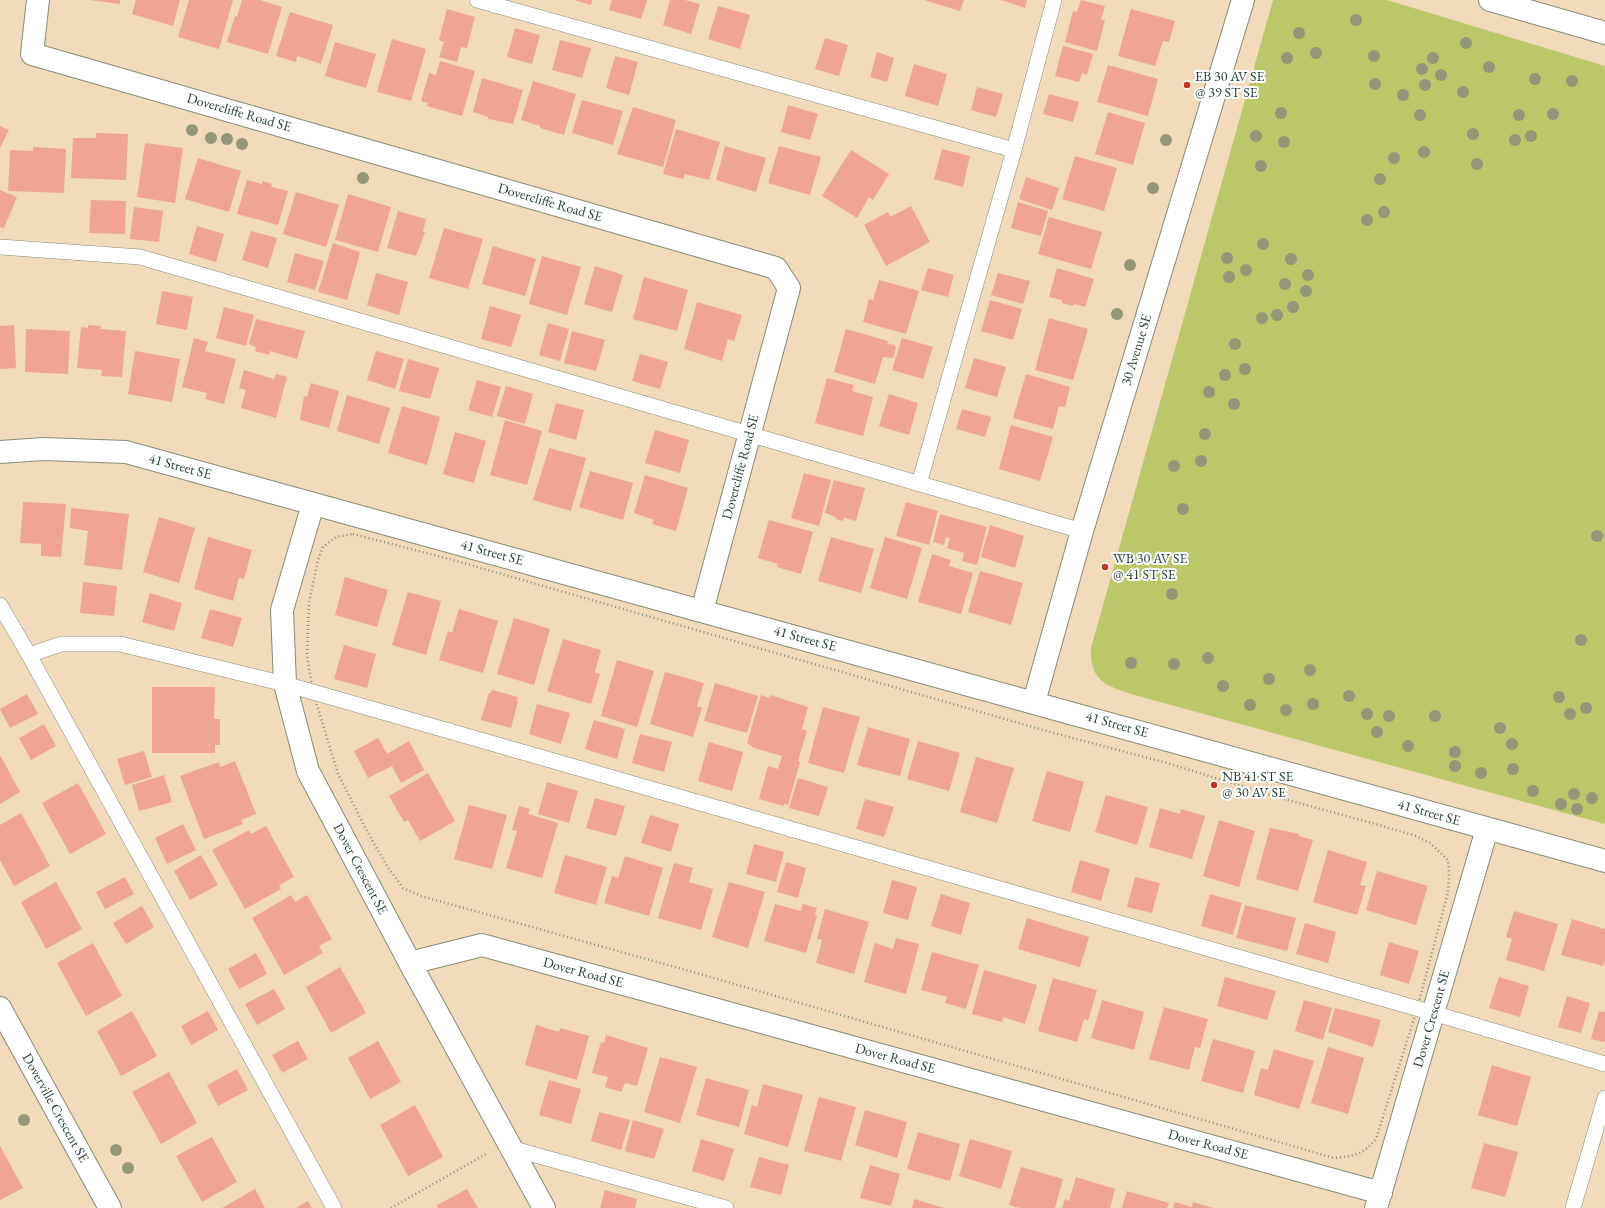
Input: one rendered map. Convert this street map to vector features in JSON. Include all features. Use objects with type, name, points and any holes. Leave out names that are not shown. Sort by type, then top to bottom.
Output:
[{"type":"street","name":"Dovercliffe Road SE","points":[[38,0],[32,54],[776,268],[789,288],[702,611]]},
{"type":"street","name":"30 Avenue SE","points":[[1034,702],[1082,531],[1242,0]]},
{"type":"street","points":[[1490,0],[1605,33]]},
{"type":"street","name":"41 Street SE","points":[[0,452],[43,449],[126,452],[1605,861]]},
{"type":"street","name":"Dover Crescent SE","points":[[313,504],[282,610],[285,684],[308,771],[410,963],[511,1145],[544,1208]]},
{"type":"street","name":"Dover Crescent SE","points":[[1379,1200],[1487,829]]},
{"type":"street","name":"Dover Road SE","points":[[410,963],[482,945],[1379,1200]]},
{"type":"street","name":"Doverville Crescent SE","points":[[3,1022],[110,1208]]},
{"type":"lane","points":[[477,0],[1014,150]]},
{"type":"lane","points":[[919,484],[1014,150],[1054,0]]},
{"type":"lane","points":[[0,247],[140,257],[1082,531]]},
{"type":"lane","points":[[0,605],[334,1208]]},
{"type":"lane","points":[[29,655],[61,644],[120,644],[285,684],[1605,1064]]},
{"type":"lane","points":[[1573,1208],[1605,1098]]},
{"type":"lane","points":[[511,1145],[726,1208]]},
{"type":"path","points":[[390,1208],[511,1145]]},
{"type":"green space","points":[[1273,0],[1387,0],[1605,66],[1605,824],[1131,694],[1113,688],[1100,680],[1093,667],[1091,648]]},
{"type":"building","points":[[90,0],[120,0],[120,4]]},
{"type":"building","points":[[136,0],[180,0],[173,26],[132,14]]},
{"type":"building","points":[[189,0],[233,0],[219,49],[178,37]]},
{"type":"building","points":[[242,0],[260,0],[282,7],[268,54],[227,42],[235,16],[237,17]]},
{"type":"building","points":[[574,0],[592,0],[591,5]]},
{"type":"building","points":[[612,0],[647,0],[641,19],[609,10]]},
{"type":"building","points":[[670,0],[685,0],[700,4],[691,34],[663,25]]},
{"type":"building","points":[[924,0],[964,0],[960,11]]},
{"type":"building","points":[[1001,0],[1027,0],[1025,8]]},
{"type":"building","points":[[1081,0],[1105,6],[1101,19],[1105,20],[1097,51],[1065,42],[1073,11],[1077,12]]},
{"type":"building","points":[[718,6],[750,15],[740,49],[708,39]]},
{"type":"building","points":[[447,9],[475,17],[467,48],[461,47],[457,62],[439,57],[444,42],[439,40]]},
{"type":"building","points":[[1131,9],[1175,21],[1169,42],[1163,41],[1155,66],[1118,56]]},
{"type":"building","points":[[290,12],[333,25],[321,64],[297,56],[296,62],[276,56]]},
{"type":"building","points":[[515,28],[540,35],[532,64],[507,57]]},
{"type":"building","points":[[825,38],[848,45],[839,76],[815,69]]},
{"type":"building","points":[[392,39],[426,49],[411,101],[377,92]]},
{"type":"building","points":[[560,40],[591,48],[582,78],[552,70]]},
{"type":"building","points":[[335,42],[376,54],[366,88],[325,76]]},
{"type":"building","points":[[1063,46],[1093,54],[1087,75],[1082,73],[1079,82],[1055,76]]},
{"type":"building","points":[[877,52],[894,58],[887,82],[870,77]]},
{"type":"building","points":[[615,56],[638,62],[629,95],[606,88]]},
{"type":"building","points":[[440,61],[475,71],[462,116],[427,106],[428,103],[421,101],[429,73],[436,75]]},
{"type":"building","points":[[914,64],[947,74],[938,106],[905,96]]},
{"type":"building","points":[[1108,65],[1158,79],[1148,116],[1097,102]]},
{"type":"building","points":[[482,78],[523,90],[513,124],[488,119],[488,117],[473,112]]},
{"type":"building","points":[[533,81],[576,94],[564,135],[540,128],[540,126],[521,120]]},
{"type":"building","points":[[977,87],[1003,94],[996,117],[971,110]]},
{"type":"building","points":[[1049,94],[1079,102],[1073,122],[1043,114]]},
{"type":"building","points":[[582,100],[623,111],[613,145],[572,133]]},
{"type":"building","points":[[788,105],[818,114],[810,140],[781,132]]},
{"type":"building","points":[[633,107],[676,120],[663,167],[617,154]]},
{"type":"building","points":[[1108,112],[1145,123],[1133,165],[1095,154]]},
{"type":"building","points":[[0,126],[9,130],[0,148]]},
{"type":"building","points":[[676,129],[720,142],[709,180],[685,174],[683,179],[663,174]]},
{"type":"building","points":[[96,133],[128,134],[126,180],[71,178],[73,138],[96,138]]},
{"type":"building","points":[[145,143],[183,148],[175,203],[137,197]]},
{"type":"building","points":[[725,146],[766,158],[756,192],[716,180]]},
{"type":"building","points":[[779,146],[821,157],[810,195],[768,183]]},
{"type":"building","points":[[33,147],[66,149],[64,193],[8,191],[10,150],[33,151]]},
{"type":"building","points":[[942,149],[970,156],[963,187],[934,179]]},
{"type":"building","points":[[851,150],[889,174],[873,200],[869,197],[857,218],[822,196]]},
{"type":"building","points":[[1075,156],[1117,168],[1104,211],[1062,199]]},
{"type":"building","points":[[198,158],[241,171],[229,212],[185,199]]},
{"type":"building","points":[[1026,177],[1059,188],[1052,210],[1019,199]]},
{"type":"building","points":[[247,180],[262,184],[263,181],[272,184],[271,187],[288,191],[278,225],[237,214]]},
{"type":"building","points":[[0,190],[17,197],[4,228],[0,227]]},
{"type":"building","points":[[296,192],[339,205],[326,247],[283,234]]},
{"type":"building","points":[[348,194],[391,207],[378,252],[335,240]]},
{"type":"building","points":[[91,200],[126,201],[125,234],[89,233]]},
{"type":"building","points":[[1018,202],[1048,211],[1041,236],[1011,228]]},
{"type":"building","points":[[911,206],[930,242],[886,266],[864,225],[888,212],[890,217]]},
{"type":"building","points":[[134,207],[163,211],[159,242],[130,239]]},
{"type":"building","points":[[398,211],[426,219],[423,232],[425,232],[416,256],[387,248]]},
{"type":"building","points":[[1049,217],[1102,232],[1091,269],[1038,254]]},
{"type":"building","points":[[197,226],[224,234],[216,262],[189,254]]},
{"type":"building","points":[[444,228],[483,239],[468,289],[429,278]]},
{"type":"building","points":[[251,231],[277,238],[268,268],[242,260]]},
{"type":"building","points":[[333,243],[360,252],[347,300],[318,292]]},
{"type":"building","points":[[493,246],[536,259],[525,296],[482,284]]},
{"type":"building","points":[[295,253],[324,261],[315,290],[287,282]]},
{"type":"building","points":[[542,256],[581,267],[567,315],[529,304]]},
{"type":"building","points":[[595,266],[623,275],[612,312],[584,304]]},
{"type":"building","points":[[928,268],[954,275],[948,297],[921,290]]},
{"type":"building","points":[[1057,268],[1094,279],[1085,307],[1062,303],[1062,300],[1049,297]]},
{"type":"building","points":[[376,273],[408,282],[399,315],[367,305]]},
{"type":"building","points":[[998,273],[1030,281],[1023,304],[991,295]]},
{"type":"building","points":[[644,277],[688,290],[677,331],[633,319]]},
{"type":"building","points":[[879,280],[919,291],[906,334],[863,322],[869,299],[873,300]]},
{"type":"building","points":[[162,291],[193,297],[187,330],[156,324]]},
{"type":"building","points":[[990,300],[1022,309],[1013,340],[981,331]]},
{"type":"building","points":[[697,302],[742,315],[734,341],[728,339],[722,361],[684,349]]},
{"type":"building","points":[[490,306],[521,315],[511,347],[481,339]]},
{"type":"building","points":[[224,307],[254,315],[246,346],[216,338]]},
{"type":"building","points":[[1049,318],[1088,329],[1073,380],[1035,370]]},
{"type":"building","points":[[256,319],[305,331],[297,359],[270,351],[269,355],[255,351],[256,347],[249,344]]},
{"type":"building","points":[[548,323],[569,329],[560,361],[539,355]]},
{"type":"building","points":[[14,325],[16,368],[0,369],[0,326]]},
{"type":"building","points":[[88,325],[101,326],[100,329],[126,331],[122,377],[101,376],[102,370],[77,368],[81,327],[88,328]]},
{"type":"building","points":[[26,329],[70,331],[68,374],[25,372]]},
{"type":"building","points":[[846,329],[888,341],[887,343],[894,345],[896,348],[893,358],[883,357],[875,384],[834,372]]},
{"type":"building","points":[[572,331],[605,340],[596,371],[564,363]]},
{"type":"building","points":[[194,338],[208,342],[205,351],[236,359],[224,404],[205,399],[207,393],[182,387]]},
{"type":"building","points":[[902,338],[933,347],[923,379],[892,370]]},
{"type":"building","points":[[135,351],[180,359],[172,402],[128,394]]},
{"type":"building","points":[[376,351],[404,359],[395,389],[367,380]]},
{"type":"building","points":[[640,354],[668,362],[660,389],[632,381]]},
{"type":"building","points":[[974,358],[1006,367],[997,397],[965,388]]},
{"type":"building","points":[[408,359],[439,368],[430,399],[399,391]]},
{"type":"building","points":[[244,370],[274,379],[276,374],[287,377],[276,418],[241,408],[246,390],[239,388]]},
{"type":"building","points":[[1026,374],[1070,387],[1065,407],[1059,406],[1053,429],[1013,418]]},
{"type":"building","points":[[827,378],[854,385],[852,391],[873,397],[863,436],[815,423]]},
{"type":"building","points":[[477,380],[501,387],[492,417],[468,410]]},
{"type":"building","points":[[311,383],[339,391],[329,428],[300,420],[304,396],[307,397]]},
{"type":"building","points":[[506,386],[533,394],[525,424],[497,416]]},
{"type":"building","points":[[889,394],[918,403],[909,435],[879,426]]},
{"type":"building","points":[[347,395],[390,408],[379,444],[337,431]]},
{"type":"building","points":[[556,403],[584,410],[576,440],[548,432]]},
{"type":"building","points":[[402,406],[440,417],[427,465],[388,453]]},
{"type":"building","points":[[962,409],[991,417],[985,437],[956,429]]},
{"type":"building","points":[[505,420],[542,431],[527,485],[490,475]]},
{"type":"building","points":[[1011,425],[1053,437],[1040,481],[999,469]]},
{"type":"building","points":[[655,430],[689,440],[680,473],[645,463]]},
{"type":"building","points":[[455,432],[486,441],[474,483],[443,474]]},
{"type":"building","points":[[549,448],[586,458],[571,511],[533,500]]},
{"type":"building","points":[[590,471],[633,483],[623,520],[579,507]]},
{"type":"building","points":[[804,473],[831,480],[819,526],[791,518]]},
{"type":"building","points":[[645,475],[688,488],[676,531],[652,524],[654,520],[634,513]]},
{"type":"building","points":[[834,480],[865,488],[856,521],[844,518],[843,521],[825,513]]},
{"type":"building","points":[[23,502],[66,504],[61,557],[41,556],[41,544],[20,543]]},
{"type":"building","points":[[906,502],[938,511],[929,545],[896,536]]},
{"type":"building","points":[[71,508],[129,514],[122,570],[84,565],[88,531],[70,528]]},
{"type":"building","points":[[940,514],[987,527],[977,565],[962,561],[964,553],[947,548],[950,538],[946,537],[944,545],[933,542]]},
{"type":"building","points":[[159,517],[195,528],[179,583],[143,572]]},
{"type":"building","points":[[769,520],[813,532],[801,574],[777,567],[778,564],[758,558]]},
{"type":"building","points":[[990,525],[1024,536],[1015,568],[981,557]]},
{"type":"building","points":[[208,537],[252,550],[244,579],[239,578],[233,601],[194,589]]},
{"type":"building","points":[[831,537],[874,549],[861,593],[818,581]]},
{"type":"building","points":[[885,537],[922,548],[907,599],[870,588]]},
{"type":"building","points":[[932,554],[951,560],[949,566],[973,573],[961,614],[918,602]]},
{"type":"building","points":[[980,571],[1023,583],[1011,625],[968,612]]},
{"type":"building","points":[[345,577],[388,590],[377,627],[335,615]]},
{"type":"building","points":[[83,582],[117,586],[114,616],[80,613]]},
{"type":"building","points":[[408,592],[441,601],[426,655],[392,645]]},
{"type":"building","points":[[150,593],[182,603],[174,631],[142,622]]},
{"type":"building","points":[[210,609],[242,618],[233,647],[201,638]]},
{"type":"building","points":[[459,609],[498,621],[483,673],[439,660],[448,631],[452,633]]},
{"type":"building","points":[[514,618],[550,629],[534,685],[497,674]]},
{"type":"building","points":[[563,639],[601,650],[595,672],[600,674],[591,704],[547,691]]},
{"type":"building","points":[[344,645],[376,654],[367,688],[334,679]]},
{"type":"building","points":[[617,660],[654,671],[637,727],[601,716]]},
{"type":"building","points":[[665,672],[704,683],[697,706],[702,708],[693,737],[650,724]]},
{"type":"building","points":[[715,683],[758,696],[747,733],[704,721]]},
{"type":"building","points":[[152,687],[215,687],[214,719],[220,719],[220,745],[215,745],[215,753],[152,753]]},
{"type":"building","points":[[492,690],[518,697],[511,728],[481,720],[489,693],[491,693]]},
{"type":"building","points":[[27,694],[38,714],[10,728],[0,709]]},
{"type":"building","points":[[761,695],[769,698],[770,695],[808,707],[802,729],[807,731],[798,761],[800,762],[788,805],[784,804],[784,806],[759,799],[768,766],[778,769],[782,756],[754,748],[747,743]]},
{"type":"building","points":[[537,704],[570,713],[561,744],[529,734]]},
{"type":"building","points":[[823,707],[860,717],[844,773],[808,763]]},
{"type":"building","points":[[594,720],[625,729],[617,759],[585,749]]},
{"type":"building","points":[[44,724],[56,746],[31,760],[19,738]]},
{"type":"building","points":[[868,727],[910,739],[900,776],[857,765]]},
{"type":"building","points":[[640,734],[672,742],[664,772],[632,763]]},
{"type":"building","points":[[378,738],[387,754],[409,741],[424,770],[401,783],[392,766],[368,778],[354,751]]},
{"type":"building","points":[[918,741],[960,753],[949,791],[907,779]]},
{"type":"building","points":[[709,742],[743,752],[732,791],[698,781]]},
{"type":"building","points":[[144,751],[152,777],[125,785],[117,759]]},
{"type":"building","points":[[0,755],[20,792],[0,804]]},
{"type":"building","points":[[976,757],[1014,768],[997,823],[960,812]]},
{"type":"building","points":[[235,761],[256,814],[241,820],[243,824],[204,839],[180,776],[219,762],[220,767]]},
{"type":"building","points":[[1047,771],[1084,782],[1070,832],[1032,821]]},
{"type":"building","points":[[428,773],[455,821],[420,841],[408,820],[404,822],[389,796]]},
{"type":"building","points":[[164,775],[172,802],[139,811],[132,785]]},
{"type":"building","points":[[798,778],[828,787],[819,816],[789,808]]},
{"type":"building","points":[[547,782],[578,791],[569,823],[538,814]]},
{"type":"building","points":[[78,783],[106,834],[70,854],[42,803]]},
{"type":"building","points":[[1106,795],[1148,807],[1137,845],[1095,832]]},
{"type":"building","points":[[595,798],[625,806],[616,836],[586,828]]},
{"type":"building","points":[[865,799],[894,807],[884,837],[856,829]]},
{"type":"building","points":[[469,805],[507,815],[492,869],[454,859]]},
{"type":"building","points":[[519,806],[530,809],[528,814],[558,823],[542,878],[506,868],[517,831],[512,830]]},
{"type":"building","points":[[1160,808],[1180,814],[1181,809],[1205,816],[1192,859],[1149,847]]},
{"type":"building","points":[[21,813],[50,866],[14,886],[0,860],[0,825]]},
{"type":"building","points":[[650,815],[679,824],[671,852],[641,843]]},
{"type":"building","points":[[1219,820],[1255,831],[1239,887],[1203,876]]},
{"type":"building","points":[[183,824],[196,850],[167,864],[155,838]]},
{"type":"building","points":[[266,826],[294,877],[279,885],[281,889],[245,909],[212,850],[249,830],[251,834]]},
{"type":"building","points":[[1270,828],[1299,834],[1299,836],[1313,840],[1298,891],[1256,879]]},
{"type":"building","points":[[754,844],[784,852],[776,882],[746,874]]},
{"type":"building","points":[[1328,850],[1367,862],[1360,885],[1366,886],[1357,915],[1313,902]]},
{"type":"building","points":[[201,855],[218,885],[190,900],[174,871]]},
{"type":"building","points":[[565,855],[607,867],[596,905],[554,893]]},
{"type":"building","points":[[625,856],[663,868],[649,916],[604,903],[612,876],[618,878]]},
{"type":"building","points":[[1080,860],[1110,869],[1101,901],[1071,892]]},
{"type":"building","points":[[786,862],[806,868],[798,898],[777,892]]},
{"type":"building","points":[[674,863],[693,868],[689,882],[713,889],[701,930],[658,918]]},
{"type":"building","points":[[1377,871],[1428,886],[1416,925],[1366,910]]},
{"type":"building","points":[[125,877],[134,894],[105,909],[96,892]]},
{"type":"building","points":[[1135,877],[1160,883],[1152,913],[1127,907]]},
{"type":"building","points":[[892,880],[917,887],[908,920],[883,913]]},
{"type":"building","points":[[56,882],[82,929],[46,949],[21,902]]},
{"type":"building","points":[[729,882],[765,892],[748,948],[712,937]]},
{"type":"building","points":[[941,894],[970,903],[961,935],[931,926]]},
{"type":"building","points":[[1210,894],[1242,903],[1233,935],[1201,926]]},
{"type":"building","points":[[291,895],[295,902],[307,895],[332,939],[319,946],[323,953],[284,975],[252,918]]},
{"type":"building","points":[[775,904],[801,911],[803,904],[817,908],[815,915],[817,916],[806,953],[764,941]]},
{"type":"building","points":[[1245,905],[1296,918],[1287,951],[1236,938]]},
{"type":"building","points":[[142,906],[154,927],[126,944],[113,923]]},
{"type":"building","points":[[825,909],[869,922],[854,974],[816,963],[822,940],[817,939]]},
{"type":"building","points":[[1514,911],[1558,924],[1544,971],[1506,960],[1512,939],[1506,937]]},
{"type":"building","points":[[1027,918],[1089,937],[1080,967],[1018,949]]},
{"type":"building","points":[[1572,919],[1605,929],[1605,960],[1603,966],[1561,955]]},
{"type":"building","points":[[1305,923],[1336,932],[1328,963],[1296,954]]},
{"type":"building","points":[[896,938],[919,944],[906,994],[864,982],[875,943],[893,949]]},
{"type":"building","points":[[1389,942],[1419,951],[1409,984],[1380,975]]},
{"type":"building","points":[[93,943],[122,996],[86,1016],[57,963]]},
{"type":"building","points":[[932,952],[979,965],[966,1009],[945,1003],[947,997],[921,990]]},
{"type":"building","points":[[256,953],[267,974],[239,989],[228,969]]},
{"type":"building","points":[[340,967],[366,1013],[331,1033],[306,987]]},
{"type":"building","points":[[984,970],[1037,985],[1025,1024],[1003,1017],[1002,1022],[972,1014]]},
{"type":"building","points":[[1225,977],[1276,991],[1267,1020],[1217,1006]]},
{"type":"building","points":[[1499,977],[1529,986],[1520,1017],[1489,1008]]},
{"type":"building","points":[[1053,978],[1097,990],[1088,1021],[1084,1019],[1077,1042],[1038,1031]]},
{"type":"building","points":[[274,989],[285,1009],[257,1025],[245,1004]]},
{"type":"building","points":[[1567,996],[1590,1003],[1581,1033],[1558,1027]]},
{"type":"building","points":[[1102,1000],[1144,1012],[1134,1050],[1091,1038]]},
{"type":"building","points":[[1304,1000],[1332,1008],[1323,1040],[1295,1031]]},
{"type":"building","points":[[1164,1007],[1208,1019],[1200,1048],[1195,1047],[1189,1070],[1149,1059]]},
{"type":"building","points":[[1335,1008],[1381,1020],[1373,1047],[1328,1032]]},
{"type":"building","points":[[132,1011],[157,1056],[121,1076],[97,1031]]},
{"type":"building","points":[[208,1011],[218,1030],[191,1045],[181,1026]]},
{"type":"building","points":[[1599,1011],[1605,1012],[1605,1042],[1591,1039]]},
{"type":"building","points":[[536,1025],[559,1032],[560,1028],[589,1036],[577,1080],[525,1065]]},
{"type":"building","points":[[606,1035],[648,1048],[637,1086],[625,1083],[621,1092],[605,1087],[608,1077],[592,1073],[601,1042],[604,1043]]},
{"type":"building","points":[[1213,1039],[1255,1051],[1243,1093],[1201,1081]]},
{"type":"building","points":[[298,1041],[308,1059],[282,1073],[272,1055]]},
{"type":"building","points":[[378,1041],[401,1082],[370,1099],[348,1058]]},
{"type":"building","points":[[1328,1047],[1364,1058],[1348,1114],[1311,1103]]},
{"type":"building","points":[[1274,1049],[1314,1061],[1299,1109],[1254,1095],[1261,1068],[1268,1070]]},
{"type":"building","points":[[660,1057],[697,1067],[680,1123],[644,1112]]},
{"type":"building","points":[[1492,1065],[1531,1077],[1517,1126],[1478,1115]]},
{"type":"building","points":[[237,1069],[248,1090],[218,1106],[207,1085]]},
{"type":"building","points":[[169,1072],[197,1123],[161,1144],[132,1092]]},
{"type":"building","points":[[706,1078],[749,1090],[739,1127],[696,1115]]},
{"type":"building","points":[[549,1080],[581,1089],[571,1124],[539,1115]]},
{"type":"building","points":[[763,1084],[803,1095],[788,1147],[744,1134],[752,1105],[757,1107]]},
{"type":"building","points":[[819,1097],[856,1107],[841,1161],[804,1151]]},
{"type":"building","points":[[415,1105],[443,1157],[408,1176],[380,1125]]},
{"type":"building","points":[[865,1110],[907,1122],[897,1158],[855,1145]]},
{"type":"building","points":[[599,1112],[630,1120],[621,1150],[591,1141]]},
{"type":"building","points":[[633,1120],[664,1129],[654,1159],[625,1151]]},
{"type":"building","points":[[918,1132],[960,1144],[950,1181],[907,1169]]},
{"type":"building","points":[[212,1137],[237,1182],[202,1202],[176,1156]]},
{"type":"building","points":[[701,1139],[734,1149],[724,1181],[692,1171]]},
{"type":"building","points":[[970,1139],[1012,1151],[1001,1189],[959,1176]]},
{"type":"building","points":[[1484,1143],[1518,1152],[1505,1197],[1471,1188]]},
{"type":"building","points":[[0,1146],[23,1188],[0,1200]]},
{"type":"building","points":[[759,1157],[789,1165],[781,1195],[750,1187]]},
{"type":"building","points":[[870,1165],[900,1174],[891,1206],[860,1198]]},
{"type":"building","points":[[1021,1167],[1063,1179],[1055,1208],[1020,1208],[1009,1205]]},
{"type":"building","points":[[1076,1177],[1115,1189],[1110,1208],[1062,1208],[1065,1199],[1069,1201]]},
{"type":"building","points":[[255,1189],[265,1208],[222,1208]]},
{"type":"building","points":[[467,1189],[478,1208],[438,1208],[437,1205]]},
{"type":"building","points":[[605,1190],[637,1199],[635,1208],[600,1208]]},
{"type":"building","points":[[1127,1191],[1169,1203],[1167,1208],[1122,1208]]},
{"type":"building","points":[[914,1199],[944,1208],[912,1208]]},
{"type":"building","points":[[308,1201],[312,1208],[296,1208]]},
{"type":"building","points":[[1175,1202],[1192,1207],[1193,1202],[1213,1208],[1173,1208]]},
{"type":"place","name":"EB 30 AV SE @ 39 ST SE","points":[[1187,85]]},
{"type":"place","name":"WB 30 AV SE @ 41 ST SE","points":[[1105,567]]},
{"type":"place","name":"NB 41 ST SE @ 30 AV SE","points":[[1214,785]]}]
